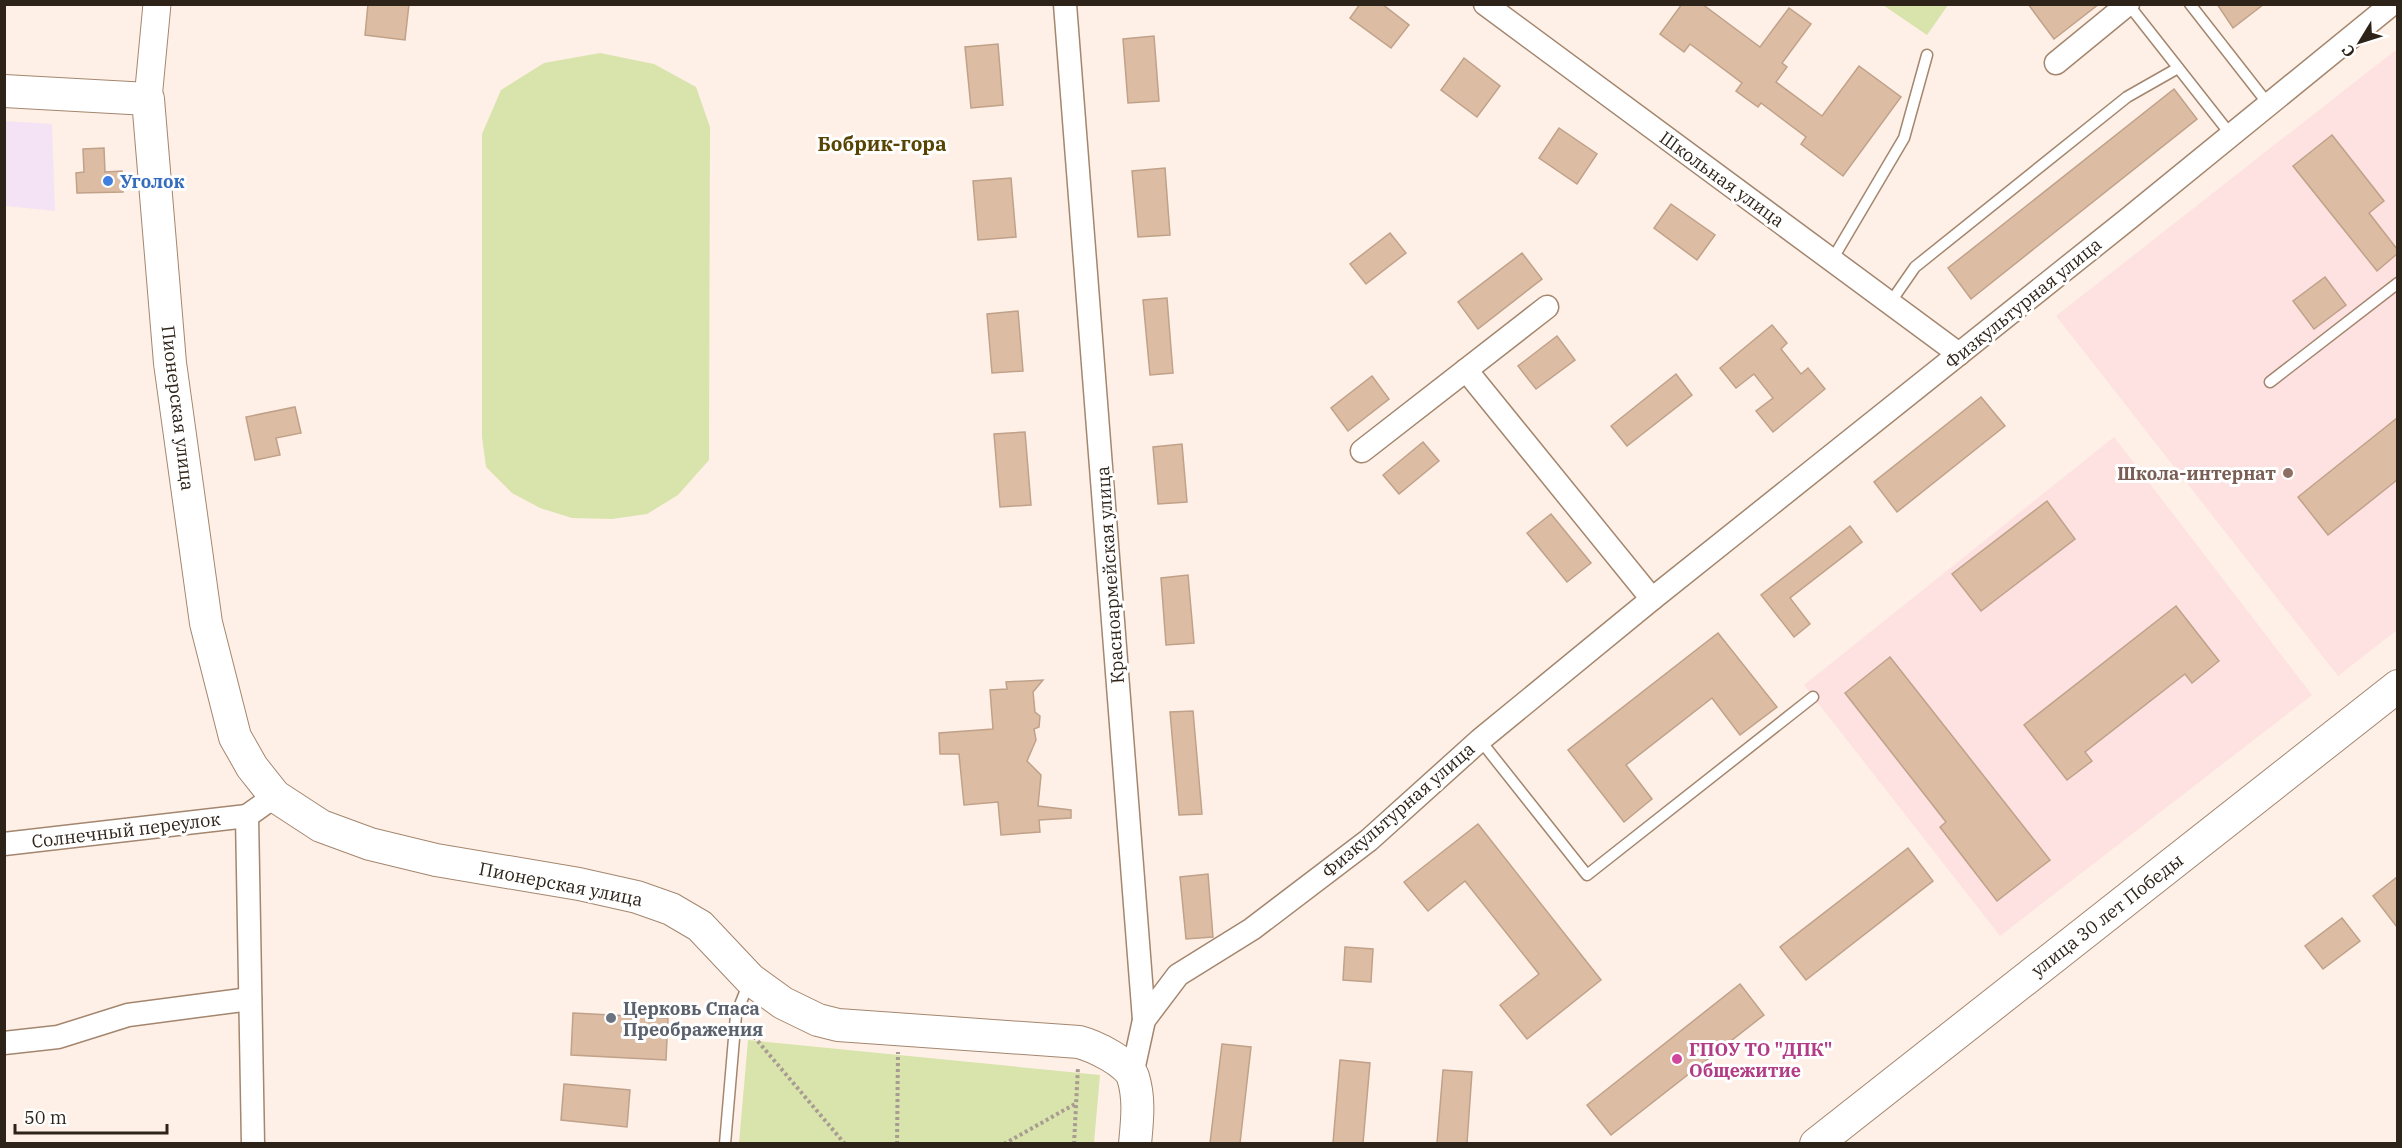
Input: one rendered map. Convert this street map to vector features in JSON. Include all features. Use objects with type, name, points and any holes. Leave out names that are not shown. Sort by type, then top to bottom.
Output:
[{"type":"main road","points":[[4,91],[148,99]]},
{"type":"main road","name":"Пионерская улица","points":[[148,99],[170,363],[206,623],[235,737],[252,767],[275,796],[321,826],[370,844],[436,860],[579,884],[636,897],[671,909],[700,926],[750,979],[783,1003],[818,1020],[838,1025],[1078,1042],[1108,1054],[1132,1075]]},
{"type":"main road","name":"улица 30 лет Победы","points":[[1816,1143],[2397,686]]},
{"type":"main road","name":"Красноармейская улица","points":[[1132,1075],[1138,1110],[1135,1143]]},
{"type":"street","name":"Пионерская улица","points":[[148,99],[157,4]]},
{"type":"street","name":"Красноармейская улица","points":[[1065,4],[1144,1020],[1132,1075]]},
{"type":"street","name":"Школьная улица","points":[[1485,4],[1959,354]]},
{"type":"street","points":[[2056,63],[2128,4]]},
{"type":"street","name":"Физкультурная улица","points":[[1144,1020],[1178,975],[1252,929],[1369,840],[1480,740],[1652,599],[2392,4]]},
{"type":"street","points":[[1362,451],[1547,307]]},
{"type":"street","points":[[1466,370],[1652,599]]},
{"type":"street","points":[[253,1143],[247,816],[275,796]]},
{"type":"street","name":"Солнечный переулок","points":[[4,844],[247,816]]},
{"type":"street","points":[[4,1043],[58,1037],[128,1015],[250,999]]},
{"type":"lane","points":[[2128,4],[2231,135]]},
{"type":"lane","points":[[2190,4],[2269,105]]},
{"type":"lane","points":[[1832,260],[1905,138],[1927,55]]},
{"type":"lane","points":[[1890,303],[1915,267],[2127,97],[2178,68]]},
{"type":"lane","points":[[2271,382],[2397,283]]},
{"type":"lane","points":[[1480,740],[1587,875],[1813,697]]},
{"type":"lane","points":[[725,1143],[736,1015],[750,979]]},
{"type":"path","points":[[736,1015],[845,1143]]},
{"type":"path","points":[[897,1143],[898,1030]]},
{"type":"path","points":[[1074,1143],[1078,1042]]},
{"type":"path","points":[[1004,1143],[1076,1104]]},
{"type":"shaded area","name":"Школа-интернат","points":[[2397,49],[2397,630],[2338,676],[2056,316]]},
{"type":"shaded area","points":[[5,121],[52,124],[55,211],[5,206]]},
{"type":"shaded area","points":[[2114,437],[2312,695],[2000,936],[1804,685]]},
{"type":"green space","points":[[1948,4],[1927,35],[1883,5]]},
{"type":"green space","points":[[600,53],[654,64],[696,87],[710,127],[709,460],[678,495],[647,514],[612,519],[572,518],[540,508],[512,493],[486,467],[482,437],[482,134],[501,90],[544,63]]},
{"type":"green space","points":[[748,1040],[1100,1075],[1094,1143],[739,1143]]},
{"type":"building","points":[[368,4],[409,4],[405,40],[365,35]]},
{"type":"building","points":[[1360,4],[1382,4],[1409,25],[1391,48],[1350,18]]},
{"type":"building","points":[[1682,4],[1702,4],[1760,47],[1789,8],[1811,24],[1782,63],[1787,67],[1776,82],[1822,116],[1859,66],[1901,97],[1843,176],[1801,144],[1806,137],[1761,103],[1758,107],[1736,91],[1742,83],[1690,44],[1684,52],[1660,34]]},
{"type":"building","points":[[2028,4],[2099,4],[2054,39]]},
{"type":"building","points":[[2217,4],[2264,4],[2233,28]]},
{"type":"building","points":[[1154,36],[1159,101],[1128,103],[1123,39]]},
{"type":"building","points":[[998,44],[1003,105],[971,108],[965,47]]},
{"type":"building","points":[[1464,58],[1500,86],[1477,117],[1441,90]]},
{"type":"building","points":[[2174,89],[2197,119],[1971,299],[1948,268]]},
{"type":"building","points":[[1559,128],[1597,154],[1577,184],[1539,158]]},
{"type":"building","points":[[2332,135],[2384,201],[2369,213],[2397,249],[2397,254],[2377,271],[2293,166]]},
{"type":"building","points":[[104,148],[105,172],[122,171],[123,192],[77,193],[76,173],[84,172],[83,149]]},
{"type":"building","points":[[1165,168],[1170,235],[1138,237],[1132,171]]},
{"type":"building","points":[[1011,178],[1016,237],[978,240],[973,181]]},
{"type":"building","points":[[1671,204],[1715,235],[1697,260],[1654,228]]},
{"type":"building","points":[[1390,233],[1406,253],[1366,284],[1350,264]]},
{"type":"building","points":[[1522,253],[1542,279],[1478,329],[1458,302]]},
{"type":"building","points":[[2325,277],[2346,305],[2314,329],[2293,301]]},
{"type":"building","points":[[1167,298],[1173,373],[1150,375],[1143,300]]},
{"type":"building","points":[[1018,311],[1023,371],[992,373],[987,314]]},
{"type":"building","points":[[1772,325],[1787,343],[1781,349],[1801,374],[1808,368],[1825,389],[1773,432],[1756,411],[1773,398],[1754,374],[1736,388],[1720,368]]},
{"type":"building","points":[[1557,336],[1575,360],[1536,389],[1518,366]]},
{"type":"building","points":[[1676,374],[1692,395],[1627,446],[1611,426]]},
{"type":"building","points":[[1372,376],[1389,399],[1348,431],[1331,408]]},
{"type":"building","points":[[1981,397],[2005,426],[1897,512],[1874,482]]},
{"type":"building","points":[[295,407],[301,433],[276,438],[280,455],[255,460],[246,417]]},
{"type":"building","points":[[2397,418],[2397,480],[2328,535],[2298,497]]},
{"type":"building","points":[[1025,432],[1031,505],[1000,507],[994,434]]},
{"type":"building","points":[[1423,442],[1439,461],[1399,494],[1383,475]]},
{"type":"building","points":[[1182,444],[1187,502],[1158,504],[1153,447]]},
{"type":"building","points":[[2047,501],[2075,539],[1981,611],[1952,574]]},
{"type":"building","points":[[1551,514],[1591,563],[1567,582],[1527,533]]},
{"type":"building","points":[[1850,526],[1862,542],[1790,598],[1810,624],[1794,637],[1761,595]]},
{"type":"building","points":[[1188,575],[1194,643],[1166,645],[1161,578]]},
{"type":"building","points":[[2176,606],[2219,661],[2192,683],[2185,674],[2085,752],[2092,761],[2067,780],[2024,725]]},
{"type":"building","points":[[1718,633],[1777,707],[1740,735],[1712,698],[1626,765],[1652,799],[1624,822],[1568,750]]},
{"type":"building","points":[[1890,657],[2050,860],[1997,901],[1940,827],[1946,822],[1845,693]]},
{"type":"building","points":[[1043,680],[1033,692],[1035,712],[1040,716],[1039,727],[1034,729],[1036,740],[1027,761],[1041,775],[1038,806],[1071,810],[1071,818],[1039,820],[1040,832],[1001,835],[998,802],[964,805],[959,754],[940,754],[939,733],[993,729],[990,690],[1007,689],[1006,682]]},
{"type":"building","points":[[1193,711],[1202,814],[1179,815],[1170,712]]},
{"type":"building","points":[[1478,824],[1601,980],[1527,1039],[1500,1005],[1539,974],[1465,881],[1428,911],[1404,882]]},
{"type":"building","points":[[1908,848],[1933,881],[1806,980],[1780,947]]},
{"type":"building","points":[[1208,874],[1213,937],[1186,939],[1180,877]]},
{"type":"building","points":[[2397,877],[2397,927],[2373,896]]},
{"type":"building","points":[[2342,918],[2360,941],[2323,969],[2305,946]]},
{"type":"building","points":[[1345,947],[1373,949],[1371,982],[1343,980]]},
{"type":"building","points":[[1740,984],[1764,1015],[1611,1135],[1587,1105]]},
{"type":"building","points":[[573,1013],[668,1018],[666,1060],[571,1055]]},
{"type":"building","points":[[1222,1044],[1251,1047],[1240,1143],[1210,1143]]},
{"type":"building","points":[[1340,1060],[1370,1063],[1363,1143],[1333,1143]]},
{"type":"building","points":[[1443,1070],[1472,1072],[1467,1143],[1437,1143]]},
{"type":"building","points":[[564,1084],[630,1090],[627,1127],[561,1120]]},
{"type":"place","name":"Уголок","points":[[108,181]]},
{"type":"place","name":"Школа-интернат","points":[[2288,473]]},
{"type":"place","name":"Церковь Спаса Преображения","points":[[611,1018]]},
{"type":"place","name":"ГПОУ ТО \"ДПК\" Общежитие","points":[[1677,1059]]},
{"type":"district","name":"Бобрик-гора","points":[[882,143]]}]
